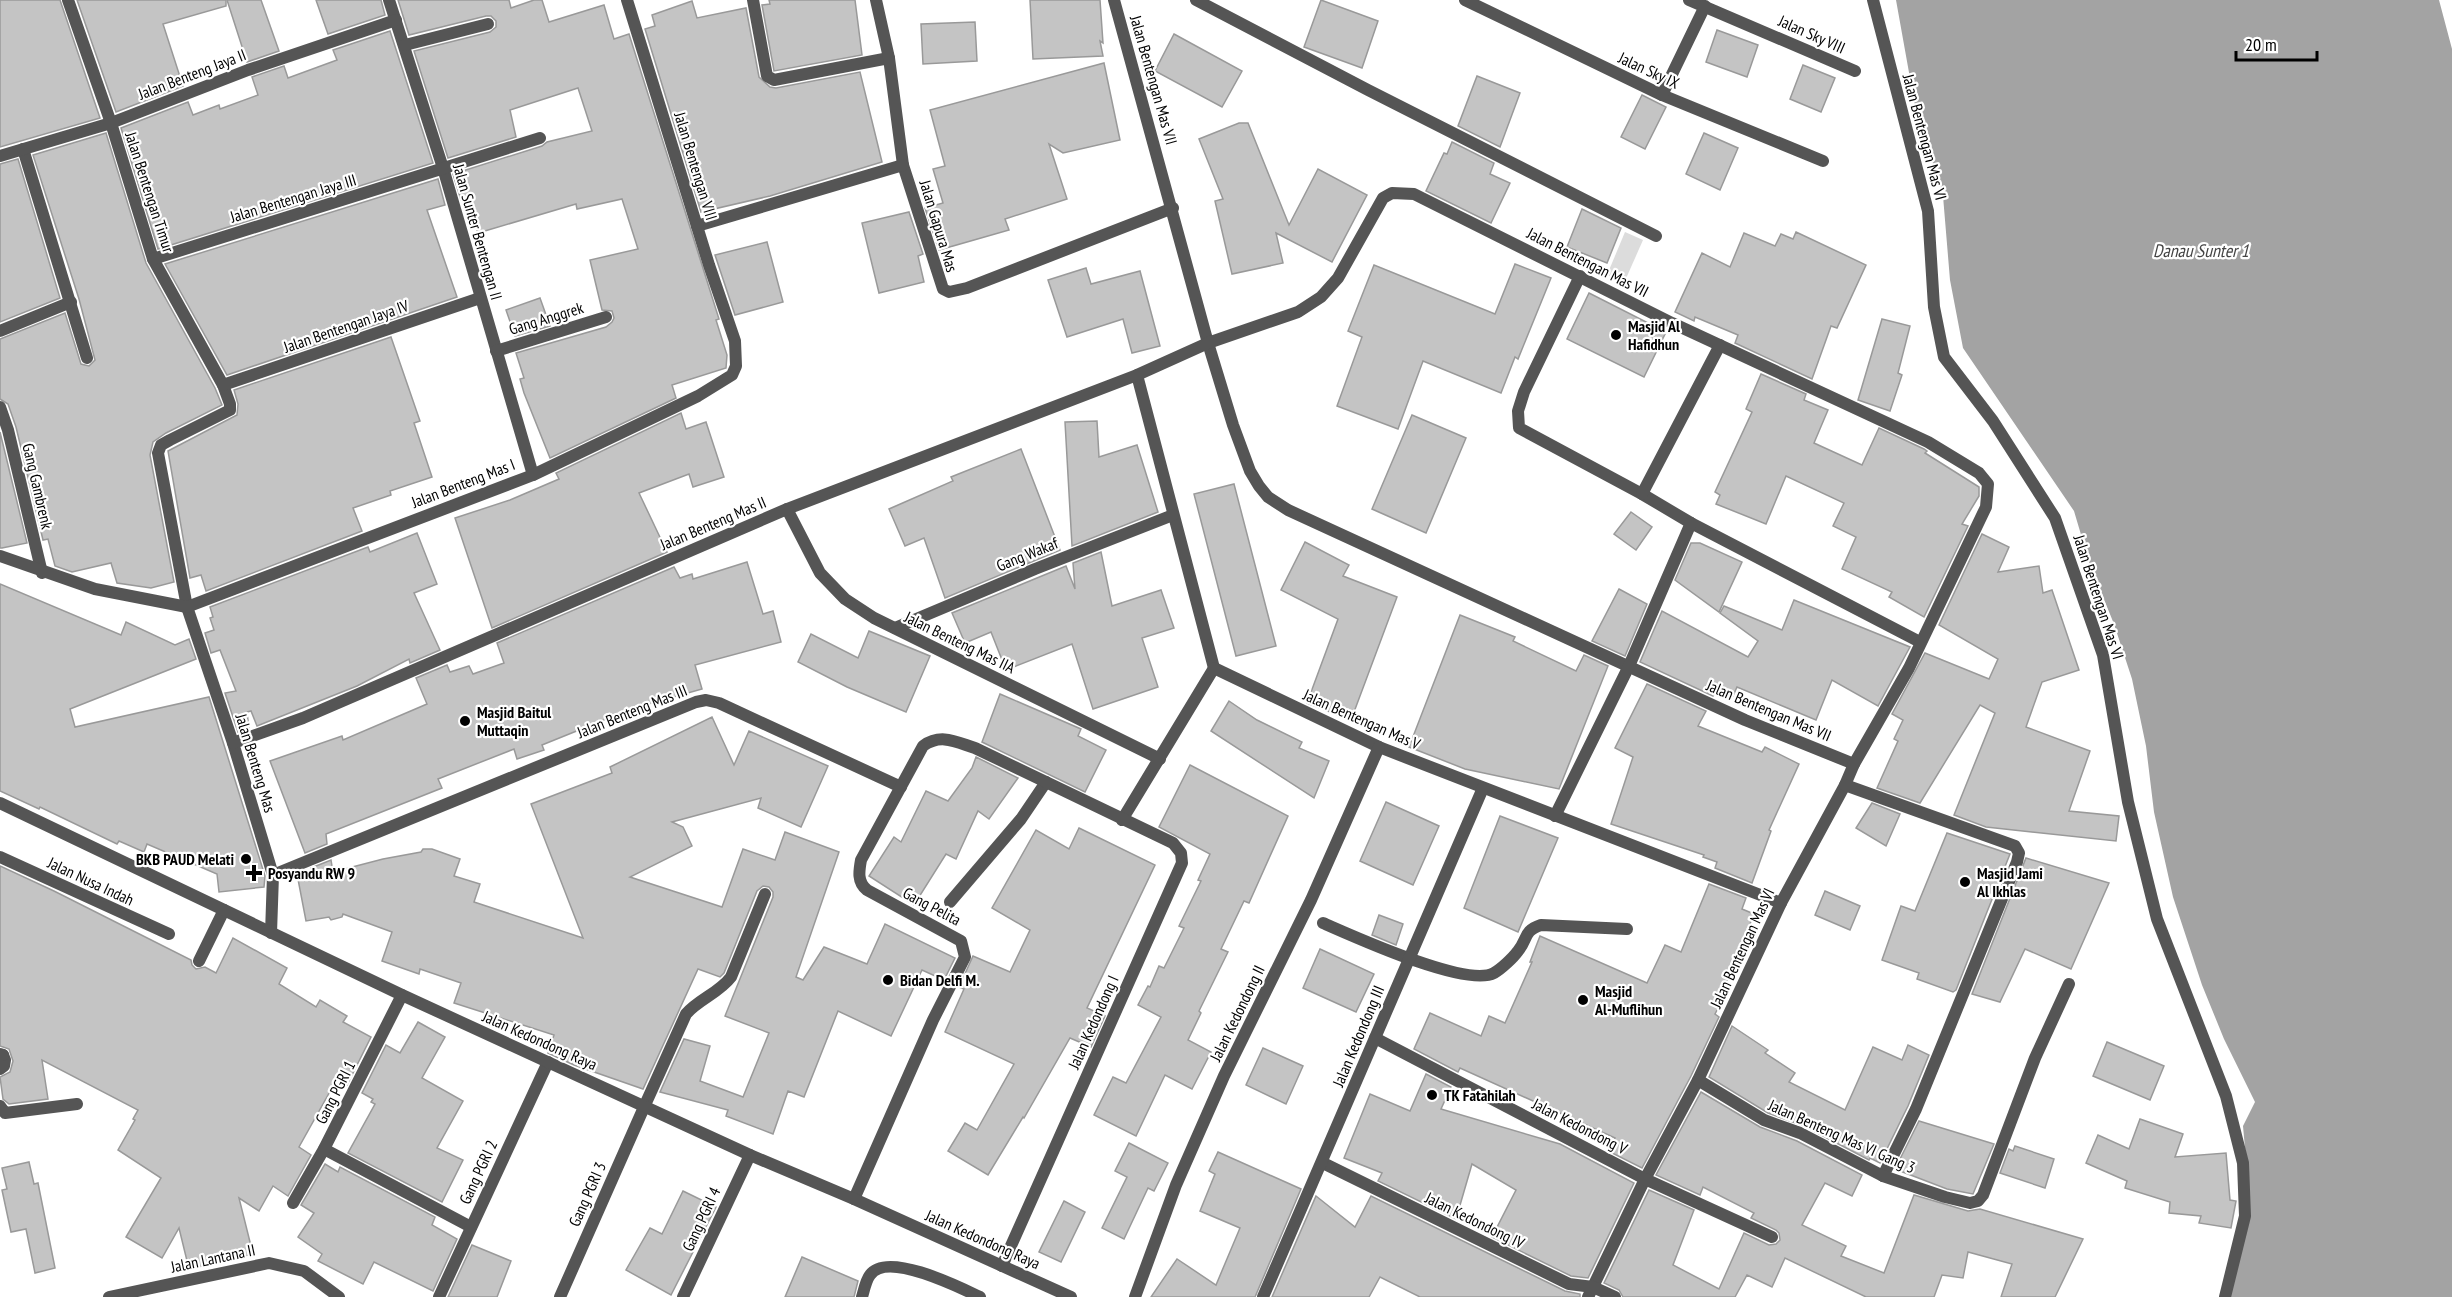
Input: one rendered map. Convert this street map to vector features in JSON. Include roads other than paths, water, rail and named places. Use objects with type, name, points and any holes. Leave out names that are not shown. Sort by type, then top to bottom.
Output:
[{"type":"street","name":"Jalan Bentengan Timur","points":[[68,0],[111,123],[153,259],[223,385]]},
{"type":"street","name":"Jalan Sunter Bentengan II","points":[[389,0],[443,168],[533,475]]},
{"type":"street","name":"Jalan Bentengan VIII","points":[[627,0],[735,341]]},
{"type":"street","points":[[753,0],[767,76],[774,80],[889,58]]},
{"type":"street","name":"Jalan Gapura Mas","points":[[876,0],[889,58],[903,165],[942,289],[949,292],[967,288],[1173,208]]},
{"type":"street","name":"Jalan Bentengan Mas VII","points":[[1114,0],[1173,208],[1208,343],[1233,425],[1251,471],[1268,497],[1299,514],[1745,720],[1854,764]]},
{"type":"street","points":[[1196,0],[1656,236]]},
{"type":"street","name":"Jalan Sky IX","points":[[1465,0],[1662,95],[1823,161]]},
{"type":"street","name":"Jalan Sky VIII","points":[[1689,0],[1855,71]]},
{"type":"street","name":"Jalan Bentengan Mas VI","points":[[1873,0],[1928,211],[1934,307],[1944,357],[1993,421],[2055,518],[2103,655],[2128,802],[2157,919],[2226,1096],[2243,1163],[2245,1216],[2225,1297]]},
{"type":"street","points":[[1662,95],[1705,6]]},
{"type":"street","name":"Jalan Benteng Jaya II","points":[[0,156],[111,123],[248,70],[396,20]]},
{"type":"street","points":[[405,45],[488,24]]},
{"type":"street","name":"Jalan Bentengan Jaya III","points":[[153,259],[540,138]]},
{"type":"street","points":[[23,149],[87,358]]},
{"type":"street","points":[[697,226],[903,165]]},
{"type":"street","name":"Jalan Bentengan Mas VII","points":[[1208,343],[1298,312],[1321,297],[1338,278],[1383,198],[1392,193],[1414,194],[1720,345],[1928,442],[1979,474],[1988,484]]},
{"type":"street","points":[[1580,276],[1524,392],[1518,411],[1519,428],[1642,494],[1691,524],[1920,642]]},
{"type":"street","name":"Jalan Bentengan Jaya IV","points":[[223,385],[480,298]]},
{"type":"street","points":[[0,331],[71,302]]},
{"type":"street","name":"Gang Anggrek","points":[[496,351],[606,317]]},
{"type":"street","name":"Jalan Benteng Mas I","points":[[0,556],[42,573],[95,589],[187,607],[533,475],[698,396],[732,375],[735,366],[735,341]]},
{"type":"street","name":"Jalan Benteng Mas II","points":[[233,743],[303,718],[787,509],[1137,375],[1208,343]]},
{"type":"street","points":[[1642,494],[1720,345]]},
{"type":"street","points":[[1122,820],[1214,668],[1137,375]]},
{"type":"street","name":"Jalan Benteng Mas","points":[[223,385],[230,410],[161,445],[158,453],[187,607],[233,743],[273,875],[271,933]]},
{"type":"street","name":"Gang Gambrenk","points":[[0,407],[8,430],[42,573]]},
{"type":"street","name":"Jalan Bentengan Mas VI","points":[[1590,1292],[1645,1179],[1698,1080],[1781,903],[1854,764],[1909,668],[1986,507],[1988,484]]},
{"type":"street","name":"Jalan Benteng Mas IIA","points":[[787,509],[820,573],[845,599],[874,618],[1160,759]]},
{"type":"street","name":"Gang Wakaf","points":[[896,628],[1035,569],[1173,515]]},
{"type":"street","points":[[1555,816],[1629,666],[1691,524]]},
{"type":"street","name":"Jalan Bentengan Mas V","points":[[1214,668],[1379,747],[1781,903]]},
{"type":"street","name":"Jalan Benteng Mas III","points":[[273,875],[696,702],[706,700],[719,703],[901,787]]},
{"type":"street","name":"Jalan Kedondong I","points":[[901,787],[923,746],[933,739],[945,738],[975,748],[1173,843],[1181,853],[1182,863],[1002,1266]]},
{"type":"street","name":"Jalan Kedondong II","points":[[1135,1297],[1176,1185],[1209,1109],[1311,900],[1379,747]]},
{"type":"street","points":[[950,902],[1021,819],[1047,782]]},
{"type":"street","points":[[1845,785],[1970,832],[2015,846],[2019,853],[1916,1109],[1883,1176]]},
{"type":"street","name":"Gang Pelita","points":[[854,1199],[933,1020],[965,957],[961,941],[953,934],[861,885],[859,874],[861,860],[901,787]]},
{"type":"street","name":"Jalan Kedondong III","points":[[1263,1297],[1483,788]]},
{"type":"street","name":"Jalan Kedondong Raya","points":[[0,803],[548,1062],[750,1155],[854,1199],[1071,1297]]},
{"type":"street","name":"Jalan Nusa Indah","points":[[0,857],[169,934]]},
{"type":"street","name":"Gang PGRI 3","points":[[560,1297],[686,1014],[731,977],[765,894]]},
{"type":"street","points":[[199,961],[224,910]]},
{"type":"street","points":[[1323,923],[1409,959],[1468,974],[1481,975],[1493,974],[1518,951],[1526,934],[1541,926],[1627,929]]},
{"type":"street","name":"Jalan Benteng Mas VI Gang 3","points":[[1698,1080],[1764,1120],[1800,1132],[1883,1176],[1945,1197],[1970,1203],[1978,1201],[1983,1195],[2035,1058],[2068,984]]},
{"type":"street","name":"Gang PGRI 1","points":[[293,1203],[324,1149],[402,994]]},
{"type":"street","name":"Jalan Kedondong V","points":[[1374,1038],[1645,1179],[1772,1237]]},
{"type":"street","points":[[0,1069],[4,1066],[5,1060],[1,1054]]},
{"type":"street","name":"Gang PGRI 2","points":[[439,1297],[548,1062]]},
{"type":"street","points":[[0,1106],[5,1113],[77,1104]]},
{"type":"street","points":[[324,1149],[471,1227]]},
{"type":"street","name":"Gang PGRI 4","points":[[683,1297],[750,1155]]},
{"type":"street","name":"Jalan Kedondong IV","points":[[1323,1162],[1569,1284],[1590,1292],[1615,1297]]},
{"type":"street","name":"Jalan Lantana II","points":[[109,1297],[157,1292],[270,1263],[304,1271],[339,1297]]},
{"type":"street","points":[[862,1297],[870,1275],[885,1266],[906,1269],[955,1285],[980,1297]]},
{"type":"water","name":"Danau Sunter 1","points":[[1896,0],[2439,0],[2452,49],[2452,1297],[2227,1297],[2249,1192],[2243,1126],[2255,1102],[2224,1039],[2202,985],[2173,897],[2154,812],[2146,746],[2132,679],[2114,624],[2090,565],[2074,511],[1963,348],[1950,280],[1943,196],[1915,106]]},
{"type":"place","name":"Masjid Al Hafidhun","points":[[1616,335]]},
{"type":"place","name":"Masjid Baitul Muttaqin","points":[[465,721]]},
{"type":"place","name":"BKB PAUD Melati","points":[[246,859]]},
{"type":"place","name":"Posyandu RW 9","points":[[254,873]]},
{"type":"place","name":"Masjid Jami Al Ikhlas","points":[[1965,882]]},
{"type":"place","name":"Bidan Delfi M.","points":[[888,980]]},
{"type":"place","name":"Masjid Al-Muflihun","points":[[1583,1000]]},
{"type":"place","name":"TK Fatahilah","points":[[1432,1095]]}]
